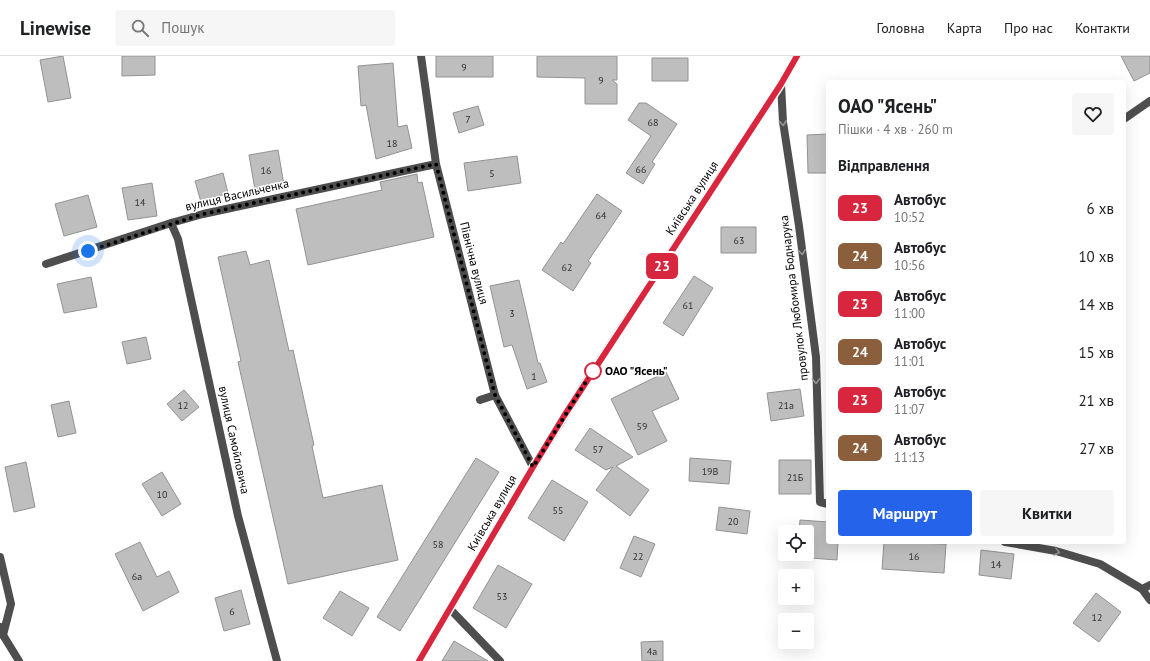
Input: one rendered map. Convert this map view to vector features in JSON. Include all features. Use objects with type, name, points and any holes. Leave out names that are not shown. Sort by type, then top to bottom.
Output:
[{"type":"main road","name":"Київська вулиця","points":[[419,661],[533,467],[584,384],[781,84],[794,57]]},
{"type":"street","name":"Північна вулиця","points":[[421,56],[436,164],[495,395],[533,467]]},
{"type":"street","name":"провулок Любомира Боднарука","points":[[781,84],[783,122],[799,226],[816,357],[820,502],[826,504]]},
{"type":"street","points":[[1126,118],[1150,101]]},
{"type":"street","name":"вулиця Васильченка","points":[[46,264],[203,214],[436,164]]},
{"type":"street","name":"вулиця Самойловича","points":[[171,223],[178,239],[238,516],[277,661]]},
{"type":"street","points":[[480,400],[495,395]]},
{"type":"street","points":[[1016,544],[1056,551],[1100,564],[1142,589],[1150,600]]},
{"type":"street","points":[[0,557],[11,604],[1,631],[19,661]]},
{"type":"street","points":[[1142,589],[1150,585]]},
{"type":"street","points":[[450,608],[500,661]]},
{"type":"building","points":[[63,56],[71,98],[48,102],[40,60]]},
{"type":"building","points":[[122,56],[155,56],[155,75],[122,76]]},
{"type":"building","points":[[436,56],[493,56],[493,77],[436,77]]},
{"type":"building","points":[[537,56],[617,56],[617,80],[612,80],[617,84],[617,104],[585,104],[585,78],[537,77]]},
{"type":"building","points":[[1121,56],[1150,56],[1150,73],[1134,81]]},
{"type":"building","points":[[652,58],[688,58],[688,81],[652,81]]},
{"type":"building","points":[[393,63],[398,127],[407,125],[412,148],[376,159],[366,105],[361,106],[358,66]]},
{"type":"building","points":[[639,103],[646,103],[677,124],[652,162],[655,164],[643,184],[626,173],[651,136],[628,120]]},
{"type":"building","points":[[478,106],[484,125],[459,133],[453,113]]},
{"type":"building","points":[[826,134],[826,173],[808,173],[807,135]]},
{"type":"building","points":[[278,150],[284,185],[255,190],[249,155]]},
{"type":"building","points":[[517,156],[521,183],[468,191],[464,163]]},
{"type":"building","points":[[223,173],[228,193],[201,202],[195,181]]},
{"type":"building","points":[[417,174],[418,183],[422,182],[434,237],[308,265],[296,209],[382,190],[380,182]]},
{"type":"building","points":[[152,183],[157,216],[128,220],[122,188]]},
{"type":"building","points":[[597,194],[622,211],[588,261],[591,263],[573,291],[542,270],[561,242],[563,244]]},
{"type":"building","points":[[88,195],[97,227],[64,236],[55,204]]},
{"type":"building","points":[[721,227],[756,227],[756,253],[721,253]]},
{"type":"building","points":[[246,251],[250,265],[269,260],[289,351],[293,350],[314,445],[312,446],[323,498],[382,485],[398,560],[288,584],[238,362],[241,361],[218,257]]},
{"type":"building","points":[[694,276],[713,288],[683,336],[663,323]]},
{"type":"building","points":[[91,277],[97,307],[64,313],[57,284]]},
{"type":"building","points":[[519,280],[538,363],[540,363],[547,382],[527,389],[512,345],[504,347],[490,286]]},
{"type":"building","points":[[146,337],[151,359],[127,364],[122,342]]},
{"type":"building","points":[[666,372],[679,399],[652,411],[667,441],[638,455],[611,399]]},
{"type":"building","points":[[800,389],[804,416],[771,421],[767,393]]},
{"type":"building","points":[[184,390],[199,407],[182,421],[167,404]]},
{"type":"building","points":[[69,401],[76,433],[58,437],[51,405]]},
{"type":"building","points":[[590,428],[633,457],[616,466],[649,490],[630,516],[596,490],[613,467],[606,470],[575,450]]},
{"type":"building","points":[[476,458],[499,472],[400,631],[377,617]]},
{"type":"building","points":[[690,458],[731,461],[729,484],[689,481]]},
{"type":"building","points":[[779,460],[811,460],[811,494],[779,494]]},
{"type":"building","points":[[26,462],[35,507],[14,512],[5,467]]},
{"type":"building","points":[[162,472],[181,504],[162,516],[142,484]]},
{"type":"building","points":[[552,480],[588,502],[564,541],[528,518]]},
{"type":"building","points":[[719,507],[750,511],[747,534],[716,530]]},
{"type":"building","points":[[800,520],[826,522],[826,544],[838,544],[837,560],[814,558],[814,525],[800,525]]},
{"type":"building","points":[[634,536],[655,544],[641,577],[620,568]]},
{"type":"building","points":[[140,542],[157,577],[169,571],[179,592],[143,611],[115,554]]},
{"type":"building","points":[[884,544],[946,544],[944,573],[882,569]]},
{"type":"building","points":[[981,550],[1014,554],[1011,579],[979,575]]},
{"type":"building","points":[[498,565],[532,584],[506,628],[473,608]]},
{"type":"building","points":[[241,590],[250,624],[224,631],[215,598]]},
{"type":"building","points":[[340,591],[369,608],[352,636],[323,618]]},
{"type":"building","points":[[1096,593],[1121,612],[1099,642],[1073,623]]},
{"type":"building","points":[[454,641],[488,661],[442,661]]},
{"type":"building","points":[[663,641],[663,661],[642,661],[641,642]]},
{"type":"bus line","name":"23","points":[[419,661],[548,442],[781,84],[797,56]]},
{"type":"place","name":"ОАО \"Ясень\"","points":[[593,371]]},
{"type":"route","points":[[88,251],[171,223],[203,214],[436,164],[495,395],[533,467],[597,364],[593,371]]}]
